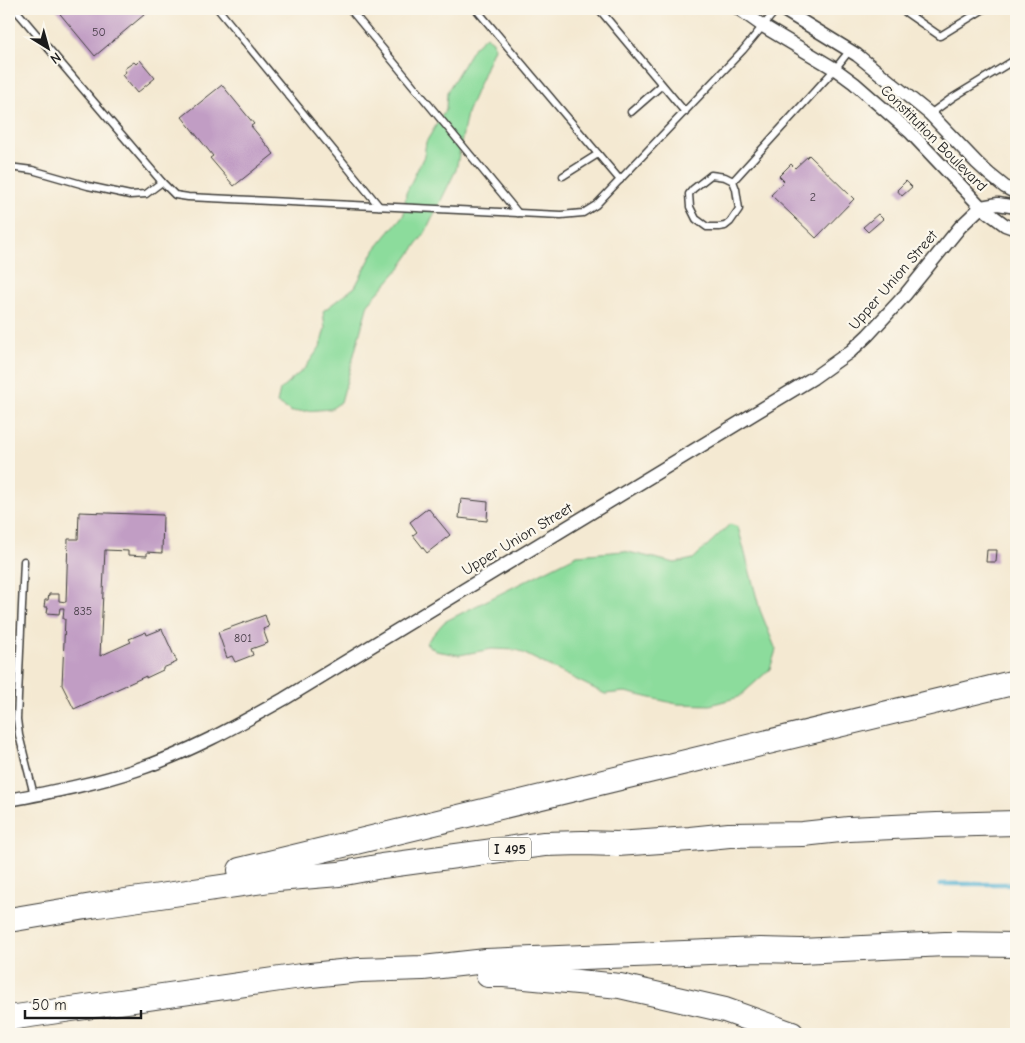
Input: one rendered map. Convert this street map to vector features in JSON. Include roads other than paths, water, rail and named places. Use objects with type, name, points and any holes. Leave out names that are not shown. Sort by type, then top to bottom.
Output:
[{"type":"highway","points":[[98,905],[1016,682]]},
{"type":"highway","name":"I 495","points":[[9,920],[277,879],[339,874],[382,866],[544,844],[617,844],[690,840],[729,835],[803,834],[858,828],[1016,823]]},
{"type":"highway","points":[[9,1018],[301,976],[360,970],[423,968],[486,961],[760,950],[801,951],[945,944],[1016,945]]},
{"type":"highway","points":[[301,976],[504,975],[620,986],[726,1010],[792,1034]]},
{"type":"street","name":"Constitution Boulevard","points":[[739,9],[763,26],[835,69],[861,89],[900,122],[981,207]]},
{"type":"street","name":"Constitution Boulevard","points":[[782,9],[850,50],[888,79],[930,114],[977,163],[1005,187],[1016,193]]},
{"type":"street","points":[[981,207],[998,204],[1016,207]]},
{"type":"street","points":[[981,207],[1005,225],[1016,229]]},
{"type":"street","name":"Upper Union Street","points":[[9,800],[72,788],[135,770],[197,746],[233,728],[301,690],[813,378],[851,351],[868,336],[905,295],[960,226],[981,207]]},
{"type":"lane","points":[[15,9],[175,195],[561,215],[583,213],[596,205],[743,50],[777,9]]},
{"type":"lane","points":[[218,9],[378,206]]},
{"type":"lane","points":[[350,9],[518,213]]},
{"type":"lane","points":[[476,9],[620,180]]},
{"type":"lane","points":[[599,9],[685,112]]},
{"type":"lane","points":[[901,9],[940,36],[980,10]]},
{"type":"lane","points":[[733,181],[850,50]]},
{"type":"lane","points":[[930,114],[952,98],[1016,59]]},
{"type":"lane","points":[[631,112],[662,85]]},
{"type":"lane","points":[[563,176],[598,154]]},
{"type":"lane","points":[[9,167],[32,170],[88,186],[130,195],[146,194],[162,182]]},
{"type":"lane","points":[[711,175],[725,177],[733,181],[739,209],[730,222],[725,226],[707,227],[696,219],[690,207],[692,189],[711,175]]},
{"type":"lane","points":[[24,561],[17,719],[19,735],[34,795]]},
{"type":"waterway","points":[[940,884],[1016,884]]}]
